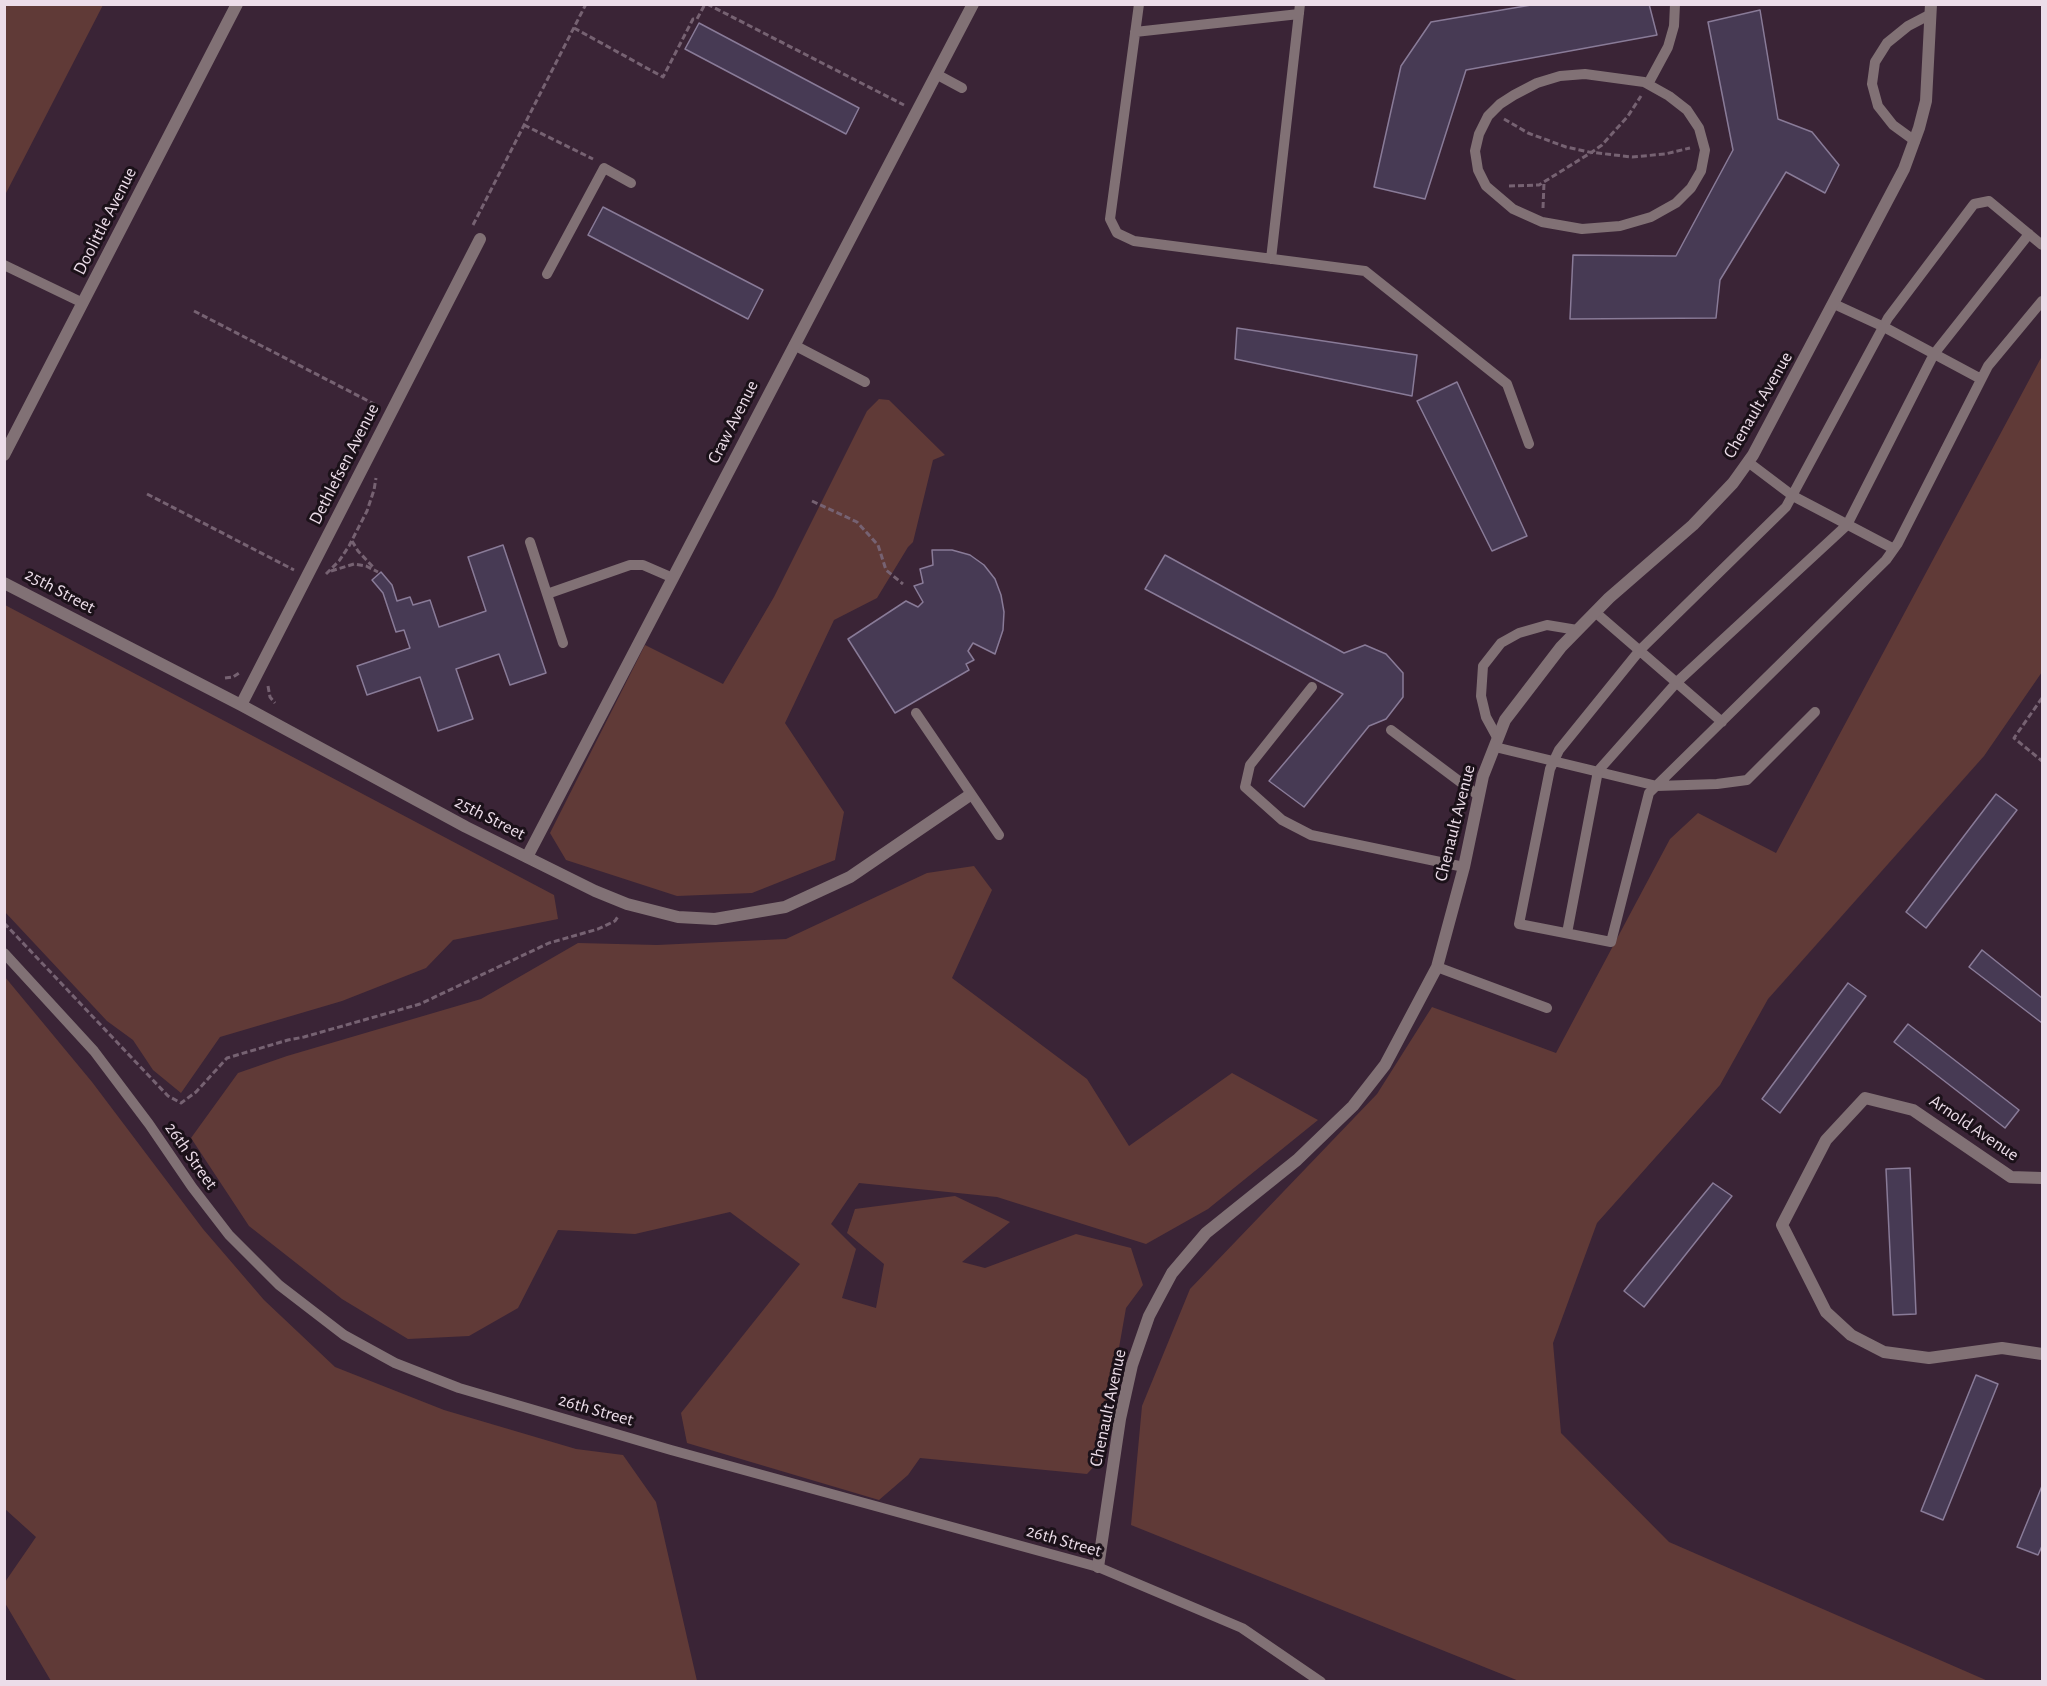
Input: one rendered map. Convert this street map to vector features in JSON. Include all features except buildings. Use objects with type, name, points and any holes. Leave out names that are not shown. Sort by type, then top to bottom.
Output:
[{"type":"street","name":"Doolittle Avenue","points":[[4,455],[237,4]]},
{"type":"street","name":"Craw Avenue","points":[[527,857],[973,4]]},
{"type":"street","name":"Chenault Avenue","points":[[1098,1567],[1120,1419],[1132,1365],[1149,1316],[1172,1273],[1206,1233],[1298,1160],[1353,1106],[1385,1065],[1437,967],[1464,867],[1483,776],[1505,720],[1561,647],[1609,598],[1693,525],[1733,483],[1748,462],[1904,170],[1926,101],[1931,9]]},
{"type":"street","name":"Dethlefsen Avenue","points":[[241,705],[480,239]]},
{"type":"street","name":"25th Street","points":[[4,583],[241,705],[466,827],[595,891],[627,904],[678,917],[715,919],[785,907],[850,877],[970,795]]},
{"type":"street","name":"Arnold Avenue","points":[[2043,1178],[2011,1177],[1913,1110],[1865,1098],[1826,1140],[1782,1225],[1826,1312],[1851,1335],[1884,1352],[1929,1358],[2002,1348],[2043,1354]]},
{"type":"lane","points":[[1139,4],[1110,219],[1117,233],[1134,241],[1365,271],[1507,384],[1530,444]]},
{"type":"lane","points":[[1648,84],[1668,47],[1674,26],[1675,4]]},
{"type":"lane","points":[[1135,32],[1299,9],[1271,259]]},
{"type":"lane","points":[[1915,141],[1893,125],[1878,106],[1872,84],[1875,62],[1887,43],[1931,9]]},
{"type":"lane","points":[[936,74],[962,88]]},
{"type":"lane","points":[[1586,74],[1611,76],[1648,84],[1670,96],[1687,110],[1699,128],[1705,150],[1701,171],[1691,188],[1676,203],[1651,217],[1620,226],[1582,229],[1542,222],[1513,209],[1486,186],[1479,170],[1475,151],[1479,134],[1488,116],[1514,95],[1537,83],[1560,76],[1586,74]]},
{"type":"lane","points":[[547,274],[604,168],[631,183]]},
{"type":"lane","points":[[2043,245],[1989,201],[1974,204],[1888,318],[1786,507],[1640,650],[1559,750],[1550,769],[1519,924],[1611,942],[1649,793],[1886,560],[1894,549],[1988,366],[2043,301]]},
{"type":"lane","points":[[1568,933],[1598,771],[1677,682],[1847,525],[1934,354],[2029,234]]},
{"type":"lane","points":[[4,265],[83,303]]},
{"type":"lane","points":[[1834,304],[1884,327],[1981,379]]},
{"type":"lane","points":[[794,345],[865,382]]},
{"type":"lane","points":[[1748,462],[1793,496],[1894,549]]},
{"type":"lane","points":[[530,542],[563,643]]},
{"type":"lane","points":[[547,594],[630,565],[643,565],[673,578]]},
{"type":"lane","points":[[1595,612],[1722,722]]},
{"type":"lane","points":[[1578,630],[1547,625],[1519,633],[1500,644],[1483,666],[1481,696],[1496,743],[1554,761],[1657,786],[1747,780],[1815,712]]},
{"type":"lane","points":[[1312,687],[1250,765],[1245,787],[1282,820],[1311,835],[1464,867]]},
{"type":"lane","points":[[916,713],[999,835]]},
{"type":"lane","points":[[1391,730],[1479,796]]},
{"type":"lane","name":"26th Street","points":[[4,953],[94,1051],[229,1235],[279,1285],[344,1335],[395,1363],[459,1388],[671,1450],[1098,1567],[1242,1628],[1321,1682]]},
{"type":"lane","points":[[1437,967],[1546,1008]]},
{"type":"path","points":[[574,28],[663,77],[693,19],[697,19],[706,4],[916,111]]},
{"type":"path","points":[[1486,186],[1544,183],[1592,152],[1628,116],[1648,84]]},
{"type":"path","points":[[1494,110],[1504,119],[1528,133],[1566,147],[1592,152],[1632,157],[1704,146]]},
{"type":"path","points":[[524,125],[596,160],[604,168]]},
{"type":"path","points":[[1542,222],[1544,183]]},
{"type":"path","points":[[194,311],[379,406]]},
{"type":"path","points":[[324,577],[339,561],[352,541],[372,499],[378,470]]},
{"type":"path","points":[[147,495],[294,570]]},
{"type":"path","points":[[813,501],[857,522],[878,545],[886,570],[903,585]]},
{"type":"path","points":[[328,572],[354,564],[366,566],[378,572],[358,551],[352,541]]},
{"type":"path","points":[[270,679],[267,688],[275,703]]},
{"type":"path","points":[[2043,698],[2014,738],[2043,761]]},
{"type":"path","points":[[4,923],[168,1096],[181,1102],[196,1092],[227,1058],[420,1004],[549,943],[598,929],[615,921],[627,904]]},
{"type":"shaded area","points":[[4,5],[103,5],[5,195]]},
{"type":"shaded area","points":[[2042,356],[2042,672],[1984,756],[1768,999],[1720,1085],[1597,1223],[1553,1343],[1561,1433],[1669,1542],[1988,1681],[1519,1681],[1131,1525],[1142,1406],[1190,1289],[1377,1094],[1432,1007],[1556,1053],[1670,839],[1698,813],[1776,853]]},
{"type":"shaded area","points":[[879,399],[889,400],[945,455],[933,460],[913,542],[877,598],[834,620],[785,723],[844,812],[835,860],[752,893],[677,896],[566,860],[550,833],[645,645],[723,684],[774,597],[867,411]]},
{"type":"shaded area","points":[[5,605],[554,895],[558,919],[453,940],[426,968],[342,1001],[220,1037],[181,1093],[153,1070],[133,1040],[107,1021],[5,912]]},
{"type":"shaded area","points":[[974,866],[992,890],[952,978],[1087,1079],[1129,1146],[1232,1073],[1318,1120],[1208,1209],[1146,1244],[997,1197],[859,1183],[831,1224],[856,1249],[842,1298],[876,1308],[884,1264],[847,1233],[855,1209],[955,1196],[1010,1222],[962,1262],[985,1268],[1076,1234],[1131,1248],[1143,1285],[1126,1308],[1099,1461],[1087,1474],[920,1458],[908,1475],[879,1500],[687,1443],[681,1413],[800,1264],[730,1212],[635,1234],[558,1230],[518,1308],[469,1336],[408,1339],[342,1299],[249,1226],[191,1138],[238,1073],[287,1056],[481,999],[578,943],[657,945],[786,939],[927,873]]},
{"type":"shaded area","points":[[5,977],[92,1082],[203,1229],[264,1300],[335,1367],[444,1410],[576,1449],[623,1455],[656,1502],[697,1681],[51,1681],[5,1603],[5,1582],[36,1537],[5,1509]]}]
